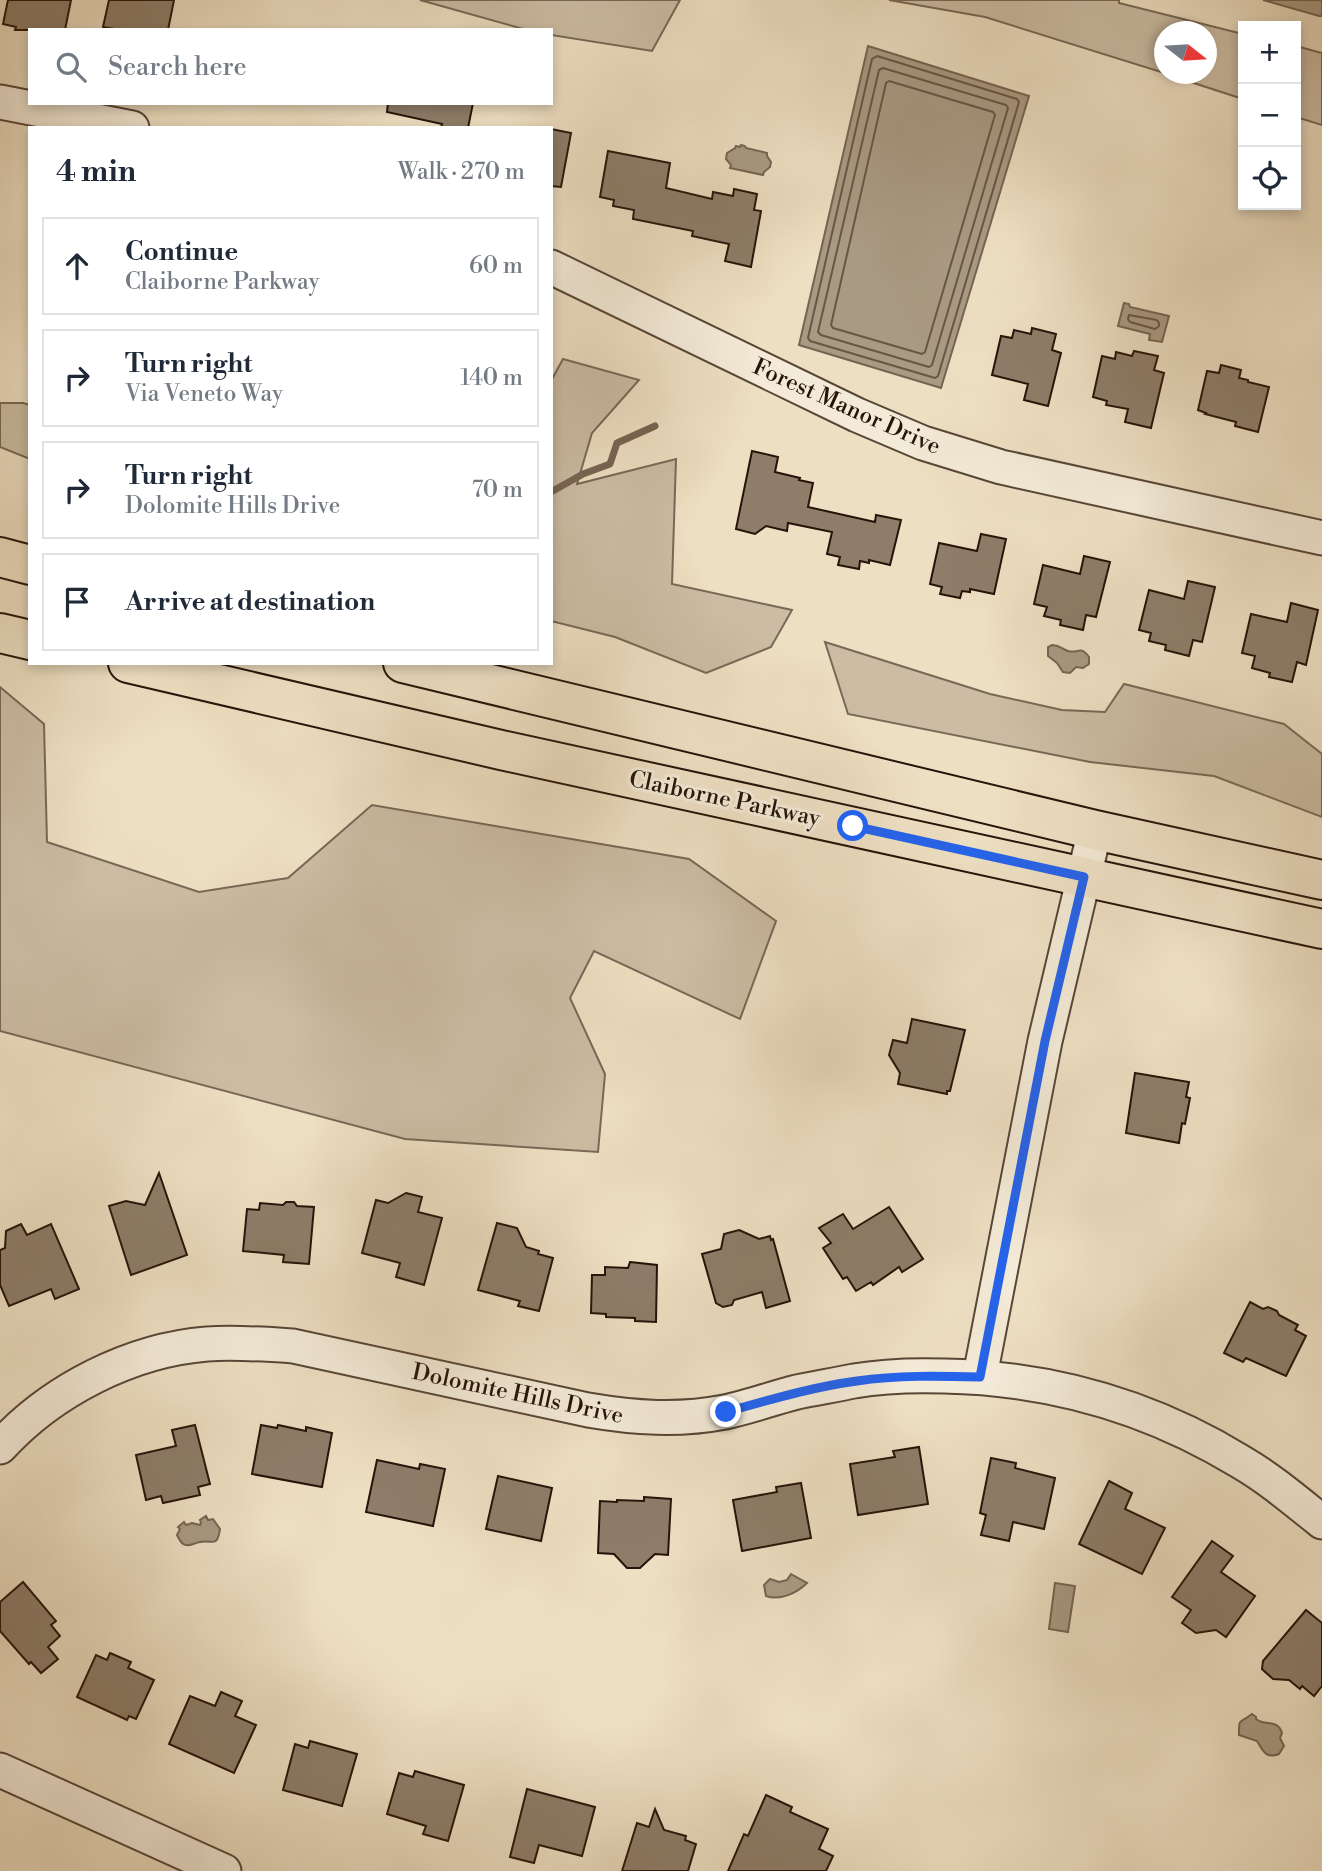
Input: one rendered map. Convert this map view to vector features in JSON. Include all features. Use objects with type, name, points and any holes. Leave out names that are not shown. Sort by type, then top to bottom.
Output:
[{"type":"main road","points":[[0,557],[28,564]]},
{"type":"main road","points":[[0,634],[28,640]]},
{"type":"main road","name":"Claiborne Parkway","points":[[137,665],[488,747],[1322,929]]},
{"type":"main road","points":[[411,665],[1095,830],[1322,880]]},
{"type":"street","points":[[0,102],[122,126]]},
{"type":"street","name":"Forest Manor Drive","points":[[553,268],[857,415],[923,443],[1002,467],[1322,538]]},
{"type":"street","points":[[980,1377],[1045,1041],[1095,830]]},
{"type":"street","name":"Dolomite Hills Drive","points":[[0,1447],[40,1410],[75,1387],[116,1367],[149,1356],[205,1344],[250,1342],[293,1346],[631,1417],[679,1418],[726,1412],[798,1392],[858,1381],[918,1375],[980,1377],[1038,1384],[1096,1397],[1144,1413],[1190,1433],[1243,1462],[1322,1522]]},
{"type":"street","points":[[0,1770],[182,1862],[224,1871]]},
{"type":"shaded area","points":[[420,0],[680,0],[652,51],[553,35],[553,28],[520,28]]},
{"type":"shaded area","points":[[889,0],[1119,0],[1119,3],[1191,21],[1154,21],[1154,70],[985,17]]},
{"type":"shaded area","points":[[1217,28],[1238,33],[1238,97],[1197,84],[1217,84]]},
{"type":"shaded area","points":[[1301,47],[1322,53],[1322,125],[1301,119]]},
{"type":"shaded area","points":[[563,359],[639,380],[592,433],[577,484],[676,459],[672,584],[792,610],[771,647],[706,673],[615,637],[553,622],[553,377]]},
{"type":"shaded area","points":[[0,403],[28,404],[28,458],[0,447]]},
{"type":"shaded area","points":[[825,642],[990,694],[1062,710],[1105,712],[1124,684],[1284,724],[1322,754],[1322,817],[1214,776],[1090,762],[848,714]]},
{"type":"shaded area","points":[[0,687],[44,724],[47,842],[199,892],[288,878],[372,805],[689,859],[776,921],[740,1019],[594,951],[570,998],[605,1074],[598,1152],[405,1139],[0,1031]]},
{"type":"water","points":[[1263,0],[1322,0],[1322,16],[1319,16]]},
{"type":"water","points":[[868,46],[1029,96],[941,388],[799,345]]},
{"type":"water","points":[[741,145],[767,153],[771,162],[763,175],[730,168],[731,165],[726,159],[727,153]]},
{"type":"water","points":[[1124,303],[1130,307],[1169,316],[1162,342],[1149,340],[1150,334],[1118,326]]},
{"type":"water","points":[[1052,645],[1072,652],[1083,651],[1089,657],[1089,664],[1083,668],[1076,667],[1070,673],[1063,672],[1048,656],[1048,647]]},
{"type":"water","points":[[206,1516],[208,1520],[213,1519],[220,1529],[216,1541],[187,1545],[182,1543],[177,1535],[180,1529],[178,1527],[184,1522],[186,1525],[200,1525],[200,1520]]},
{"type":"water","points":[[791,1574],[807,1583],[788,1595],[766,1596],[764,1585],[770,1579],[779,1582],[787,1580]]},
{"type":"water","points":[[1055,1583],[1075,1586],[1068,1632],[1049,1629]]},
{"type":"water","points":[[1252,1714],[1260,1721],[1280,1728],[1280,1738],[1284,1746],[1279,1754],[1268,1755],[1257,1741],[1239,1735],[1241,1722]]},
{"type":"building","points":[[8,0],[71,0],[65,28],[15,30],[16,27],[3,24]]},
{"type":"building","points":[[109,0],[174,0],[168,28],[103,27]]},
{"type":"building","points":[[388,105],[473,105],[468,126],[442,126],[387,112]]},
{"type":"building","points":[[553,129],[571,133],[561,187],[553,186]]},
{"type":"building","points":[[608,151],[670,163],[666,188],[712,199],[713,192],[733,196],[734,189],[757,194],[754,210],[761,211],[751,267],[725,261],[729,244],[692,236],[693,231],[633,219],[634,210],[613,206],[614,200],[600,197]]},
{"type":"building","points":[[1032,328],[1056,334],[1052,350],[1061,353],[1048,406],[1024,400],[1028,384],[992,375],[1001,336],[1012,338],[1014,330],[1031,334]]},
{"type":"building","points":[[1134,351],[1158,356],[1154,370],[1164,373],[1151,428],[1125,422],[1128,409],[1106,405],[1107,401],[1093,397],[1102,356],[1115,359],[1116,352],[1132,356]]},
{"type":"building","points":[[1221,365],[1241,370],[1239,378],[1269,387],[1258,432],[1235,426],[1236,422],[1198,410],[1207,371],[1219,373]]},
{"type":"building","points":[[752,451],[778,457],[775,472],[813,483],[808,507],[875,522],[876,515],[901,520],[890,565],[869,560],[869,563],[860,561],[859,569],[838,565],[840,557],[827,554],[832,532],[788,523],[787,531],[766,526],[755,534],[736,529]]},
{"type":"building","points":[[981,534],[1006,539],[994,594],[970,589],[970,592],[962,591],[960,598],[940,594],[942,587],[930,584],[939,543],[977,551]]},
{"type":"building","points":[[1084,556],[1110,562],[1096,617],[1086,615],[1083,630],[1060,625],[1061,620],[1044,616],[1047,607],[1034,604],[1043,565],[1080,574]]},
{"type":"building","points":[[1188,581],[1215,587],[1202,642],[1193,640],[1189,656],[1165,650],[1166,645],[1149,641],[1151,633],[1139,630],[1149,590],[1184,599]]},
{"type":"building","points":[[1291,603],[1318,610],[1306,665],[1297,662],[1292,682],[1269,677],[1270,673],[1252,668],[1255,656],[1242,653],[1251,614],[1287,622]]},
{"type":"building","points":[[912,1019],[965,1030],[947,1094],[898,1084],[900,1073],[889,1055],[893,1040],[907,1043]]},
{"type":"building","points":[[1135,1073],[1189,1082],[1186,1097],[1190,1098],[1179,1143],[1126,1133]]},
{"type":"building","points":[[159,1173],[187,1255],[131,1275],[109,1206],[126,1201],[145,1205]]},
{"type":"building","points":[[406,1193],[422,1197],[418,1212],[442,1218],[424,1285],[396,1277],[400,1263],[362,1253],[376,1200],[388,1203]]},
{"type":"building","points":[[286,1202],[314,1207],[309,1264],[283,1262],[284,1255],[243,1251],[247,1209],[259,1210],[260,1203],[283,1205]]},
{"type":"building","points":[[889,1207],[923,1259],[902,1272],[899,1267],[873,1285],[871,1282],[856,1291],[847,1277],[843,1279],[823,1248],[831,1243],[819,1228],[843,1214],[853,1229]]},
{"type":"building","points":[[497,1223],[517,1228],[526,1247],[553,1258],[539,1311],[518,1306],[520,1301],[478,1290]]},
{"type":"building","points":[[21,1224],[27,1235],[51,1224],[79,1289],[55,1299],[51,1289],[9,1306],[0,1285],[0,1250],[5,1248],[6,1231]]},
{"type":"building","points":[[739,1230],[759,1239],[770,1236],[771,1240],[773,1239],[790,1301],[766,1308],[762,1292],[734,1300],[732,1305],[723,1307],[716,1303],[702,1254],[721,1249],[724,1234]]},
{"type":"building","points":[[630,1262],[657,1265],[656,1322],[591,1313],[592,1275],[605,1275],[605,1267],[628,1268]]},
{"type":"building","points":[[1250,1302],[1263,1309],[1268,1307],[1277,1311],[1279,1315],[1298,1325],[1295,1330],[1306,1336],[1286,1376],[1246,1358],[1243,1362],[1224,1353]]},
{"type":"building","points":[[195,1425],[210,1484],[198,1487],[200,1495],[163,1503],[161,1496],[146,1500],[136,1455],[176,1446],[172,1430]]},
{"type":"building","points":[[261,1425],[277,1428],[278,1425],[306,1431],[306,1427],[332,1433],[322,1487],[252,1474]]},
{"type":"building","points":[[919,1447],[928,1504],[858,1515],[850,1464],[895,1457],[893,1451]]},
{"type":"building","points":[[991,1458],[1016,1463],[1015,1468],[1055,1478],[1044,1529],[1013,1522],[1009,1541],[981,1535],[986,1515],[980,1513]]},
{"type":"building","points":[[377,1460],[419,1469],[420,1464],[445,1469],[433,1526],[366,1512]]},
{"type":"building","points":[[498,1476],[552,1488],[541,1541],[486,1529]]},
{"type":"building","points":[[1109,1481],[1132,1493],[1125,1509],[1165,1528],[1142,1574],[1079,1544]]},
{"type":"building","points":[[801,1483],[811,1538],[742,1551],[733,1500],[777,1492],[776,1487]]},
{"type":"building","points":[[644,1497],[671,1499],[668,1555],[655,1554],[640,1568],[627,1568],[614,1554],[598,1553],[600,1501],[644,1501]]},
{"type":"building","points":[[1212,1541],[1233,1556],[1221,1572],[1255,1596],[1226,1637],[1216,1630],[1196,1633],[1182,1623],[1191,1610],[1172,1597]]},
{"type":"building","points":[[23,1582],[56,1621],[51,1625],[60,1636],[48,1647],[58,1659],[41,1673],[31,1662],[29,1664],[0,1631],[0,1602]]},
{"type":"building","points":[[1306,1610],[1322,1623],[1322,1686],[1314,1696],[1289,1680],[1273,1679],[1262,1669],[1263,1661]]},
{"type":"building","points":[[110,1653],[131,1662],[128,1668],[154,1680],[136,1719],[129,1716],[127,1720],[77,1697],[96,1655],[107,1660]]},
{"type":"building","points":[[221,1692],[242,1701],[235,1716],[256,1725],[234,1773],[169,1744],[190,1696],[215,1706]]},
{"type":"building","points":[[310,1741],[357,1754],[342,1806],[283,1790],[295,1744],[308,1748]]},
{"type":"building","points":[[415,1771],[464,1785],[448,1841],[423,1834],[426,1826],[387,1814],[399,1773],[413,1777]]},
{"type":"building","points":[[527,1789],[595,1807],[582,1856],[539,1845],[534,1863],[510,1857]]},
{"type":"building","points":[[766,1795],[792,1807],[790,1812],[828,1829],[819,1849],[833,1856],[826,1871],[728,1871],[744,1834],[748,1836]]},
{"type":"building","points":[[655,1809],[664,1830],[686,1836],[685,1840],[696,1844],[688,1871],[622,1871],[637,1823],[649,1827]]},
{"type":"waterway","points":[[553,491],[583,474],[610,464],[617,443],[655,426]]},
{"type":"route","points":[[726,1412],[798,1392],[858,1381],[918,1375],[980,1377],[1045,1041],[1084,877],[853,826]]}]
